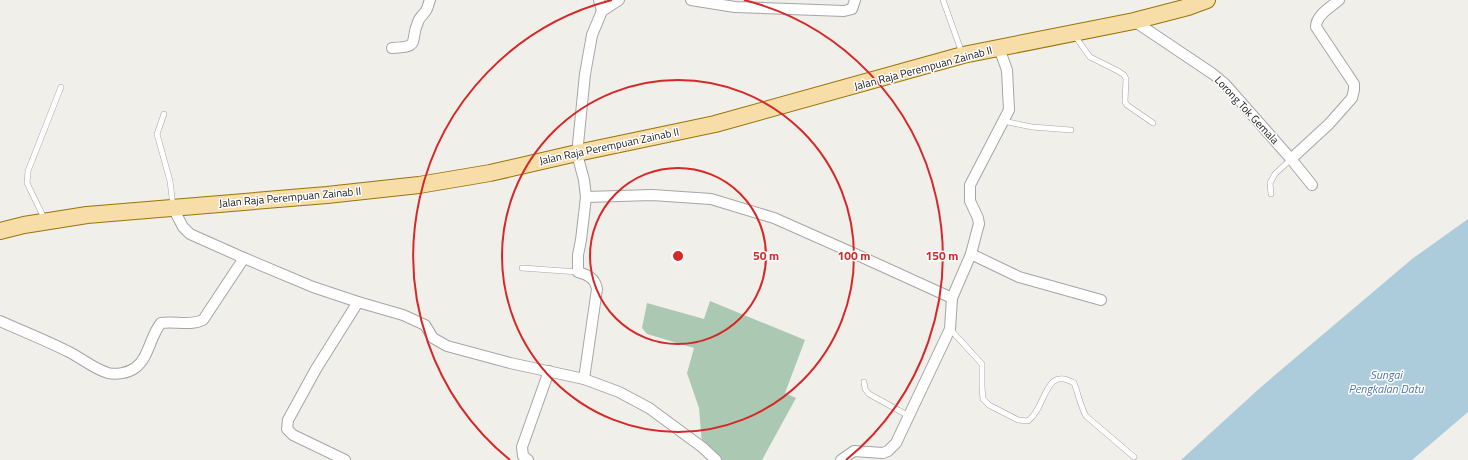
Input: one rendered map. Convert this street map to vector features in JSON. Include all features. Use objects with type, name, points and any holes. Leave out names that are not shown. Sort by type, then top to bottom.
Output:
[{"type":"main road","name":"Jalan Raja Perempuan Zainab II","points":[[0,231],[87,214],[173,208],[419,185],[490,172],[577,152],[715,124],[963,55],[1134,21],[1187,4],[1207,0]]},
{"type":"street","points":[[392,48],[406,48],[412,45],[419,19],[426,11],[430,0]]},
{"type":"street","points":[[599,0],[602,11]]},
{"type":"street","points":[[584,379],[597,290],[596,283],[593,280],[578,272],[578,255],[586,197],[584,180],[577,152],[585,74],[592,35],[602,11],[619,0]]},
{"type":"street","points":[[692,0],[735,8],[844,11],[848,11],[852,8],[855,0]]},
{"type":"street","points":[[1293,162],[1330,124],[1352,98],[1354,84],[1316,27],[1319,18],[1339,0]]},
{"type":"street","name":"Lorong Tok Gemala","points":[[1134,21],[1213,74],[1225,84],[1312,185]]},
{"type":"street","points":[[841,460],[854,451],[878,453],[888,450],[896,443],[950,329],[952,298],[971,254],[978,224],[976,213],[970,201],[970,185],[1009,110],[1007,70],[999,48]]},
{"type":"street","points":[[586,197],[652,195],[711,199],[774,218],[952,298]]},
{"type":"street","points":[[173,208],[183,227],[190,234],[313,287],[403,316],[425,325],[434,338],[447,346],[584,379],[619,392],[649,408],[702,447],[716,460]]},
{"type":"street","points":[[971,254],[1019,277],[1101,300]]},
{"type":"street","points":[[0,321],[69,352],[93,367],[110,373],[125,372],[135,368],[142,360],[154,333],[161,323],[198,322],[203,320],[244,258]]},
{"type":"street","points":[[345,460],[293,436],[287,429],[288,420],[316,369],[358,302]]},
{"type":"street","points":[[528,460],[523,456],[522,448],[549,371]]},
{"type":"lane","points":[[943,0],[963,55]]},
{"type":"lane","points":[[1074,33],[1090,57],[1118,71],[1124,76],[1126,79],[1125,102],[1153,123]]},
{"type":"lane","points":[[46,221],[27,183],[28,171],[61,87]]},
{"type":"lane","points":[[164,114],[157,134],[170,181],[173,208]]},
{"type":"lane","points":[[1003,121],[1032,127],[1071,130]]},
{"type":"lane","points":[[1271,194],[1270,183],[1275,174],[1293,162]]},
{"type":"lane","points":[[522,268],[578,272]]},
{"type":"lane","points":[[950,329],[982,364],[982,387],[984,399],[989,405],[1018,420],[1028,421],[1034,416],[1053,381],[1058,377],[1067,378],[1074,383],[1081,401],[1082,410],[1086,416],[1134,457]]},
{"type":"lane","points":[[864,382],[865,390],[869,394],[909,416]]},
{"type":"green space","points":[[710,301],[805,340],[785,393],[796,398],[762,460],[721,460],[702,444],[699,408],[687,373],[694,348],[647,334],[642,328],[647,303],[704,319]]},
{"type":"water","name":"Sungai Pengkalan Datu","points":[[1468,219],[1468,412],[1412,460],[1181,460],[1261,387],[1412,259]]}]
